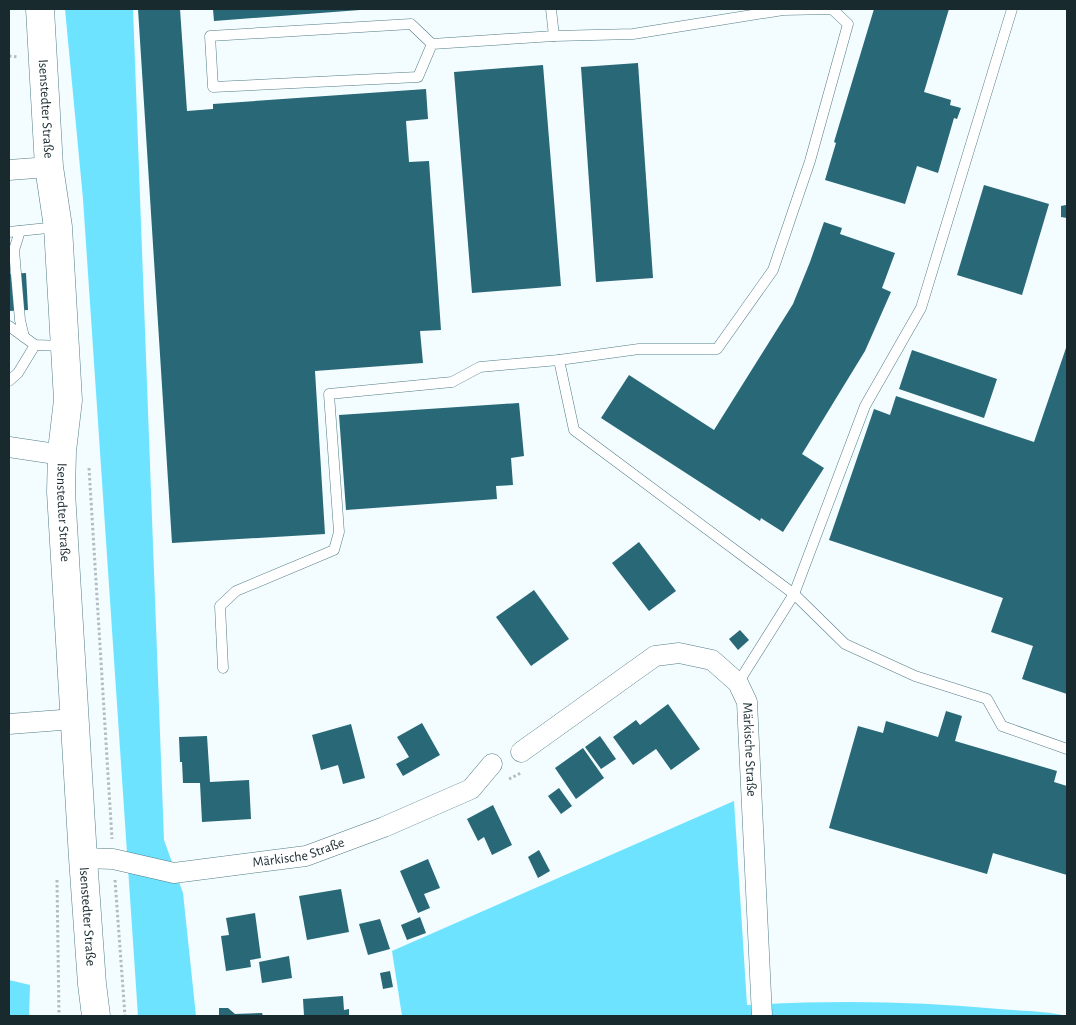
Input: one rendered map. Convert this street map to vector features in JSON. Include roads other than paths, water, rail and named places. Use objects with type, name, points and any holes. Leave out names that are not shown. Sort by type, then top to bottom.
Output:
[{"type":"street","name":"Isenstedter Straße","points":[[40,9],[49,167],[58,227],[66,346],[68,400],[62,451],[61,492],[83,858],[96,1016]]},
{"type":"street","points":[[9,170],[49,167]]},
{"type":"street","points":[[9,448],[49,452],[62,451]]},
{"type":"street","name":"Märkische Straße","points":[[521,752],[655,656],[679,653],[712,660],[738,683],[747,702],[762,1016]]},
{"type":"street","points":[[9,724],[74,719]]},
{"type":"street","name":"Märkische Straße","points":[[83,858],[113,859],[174,873],[306,856],[384,827],[471,789],[492,764]]},
{"type":"lane","points":[[551,9],[554,36]]},
{"type":"lane","points":[[223,668],[220,606],[236,591],[334,550],[339,532],[329,394],[452,382],[480,367],[559,360],[639,349],[717,349],[774,270],[810,161],[848,24],[832,9],[783,10],[633,34],[554,36],[432,44],[411,24],[210,36],[213,87],[418,76],[432,44]]},
{"type":"lane","points":[[738,683],[794,594],[864,406],[921,308],[1012,9]]},
{"type":"lane","points":[[9,232],[58,227]]},
{"type":"lane","points":[[20,231],[14,250],[20,320],[24,338]]},
{"type":"lane","points":[[9,326],[35,345],[66,346]]},
{"type":"lane","points":[[9,381],[18,373],[35,345]]},
{"type":"lane","points":[[559,360],[574,430],[794,594],[845,644],[915,676],[987,699],[1002,726],[1066,746]]}]
